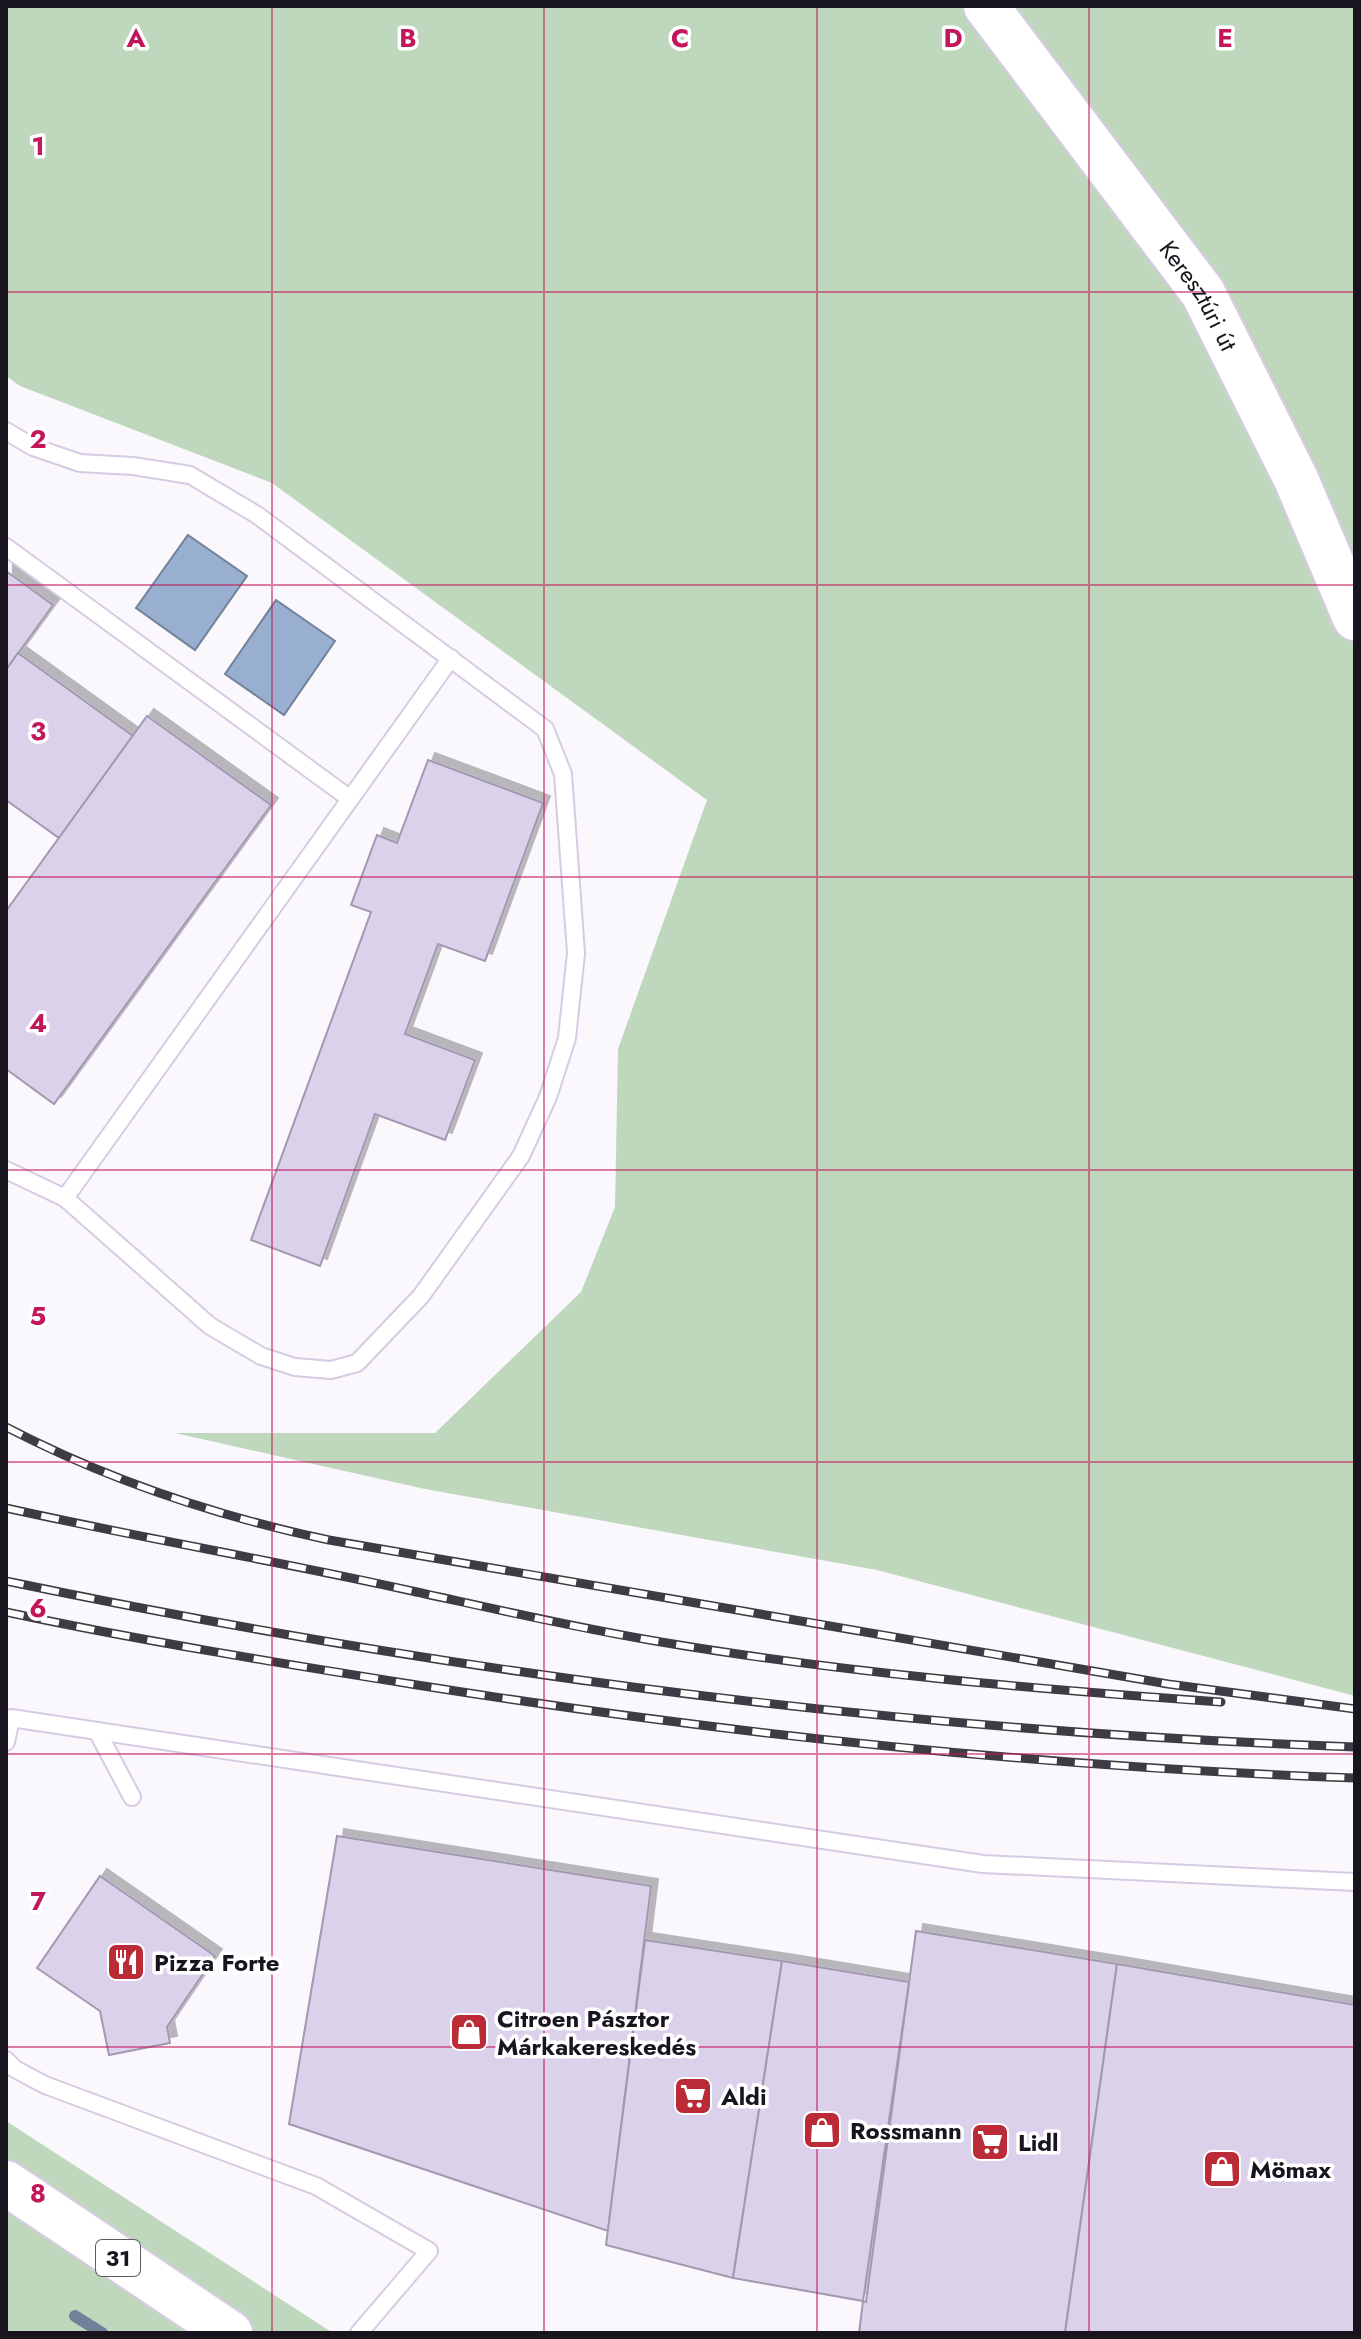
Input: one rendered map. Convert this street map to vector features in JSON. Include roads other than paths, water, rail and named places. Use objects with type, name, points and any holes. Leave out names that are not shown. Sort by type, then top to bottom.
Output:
[{"type":"main road","name":"Keresztúri út","points":[[986,6],[1203,293],[1296,479],[1355,618]]},
{"type":"main road","name":"31","points":[[6,2183],[230,2333]]},
{"type":"lane","points":[[6,431],[33,447],[80,463],[133,466],[190,475],[257,515],[545,729],[563,774],[576,953],[567,1038],[548,1097],[521,1156],[421,1296],[357,1363],[331,1370],[295,1367],[261,1356],[210,1326],[65,1198],[6,1170]]},
{"type":"lane","points":[[6,547],[349,798]]},
{"type":"lane","points":[[65,1198],[451,658]]},
{"type":"lane","points":[[6,1742],[8,1717],[983,1864],[1355,1882]]},
{"type":"lane","points":[[97,1731],[132,1797]]},
{"type":"lane","points":[[6,2060],[15,2069],[45,2085],[316,2186],[429,2251],[359,2333]]},
{"type":"water","points":[[188,535],[247,576],[195,650],[136,608]]},
{"type":"water","points":[[276,600],[335,641],[284,715],[225,674]]},
{"type":"waterway","points":[[75,2316],[102,2333]]},
{"type":"railway","points":[[6,1427],[84,1464],[163,1494],[245,1520],[329,1540],[1168,1684],[1355,1709]]},
{"type":"railway","points":[[6,1508],[661,1642],[800,1663],[940,1679],[1221,1702]]},
{"type":"railway","points":[[6,1581],[340,1644],[677,1692],[846,1712],[1016,1727],[1355,1747]]},
{"type":"railway","points":[[6,1612],[262,1660],[650,1719],[1002,1757],[1355,1778]]},
{"type":"place","name":"Pizza Forte","points":[[126,1962]]},
{"type":"place","name":"Citroen Pásztor Márkakereskedés","points":[[469,2032]]},
{"type":"place","name":"Aldi","points":[[693,2096]]},
{"type":"place","name":"Rossmann","points":[[822,2130]]},
{"type":"place","name":"Lidl","points":[[990,2142]]},
{"type":"place","name":"Mömax","points":[[1222,2169]]}]
